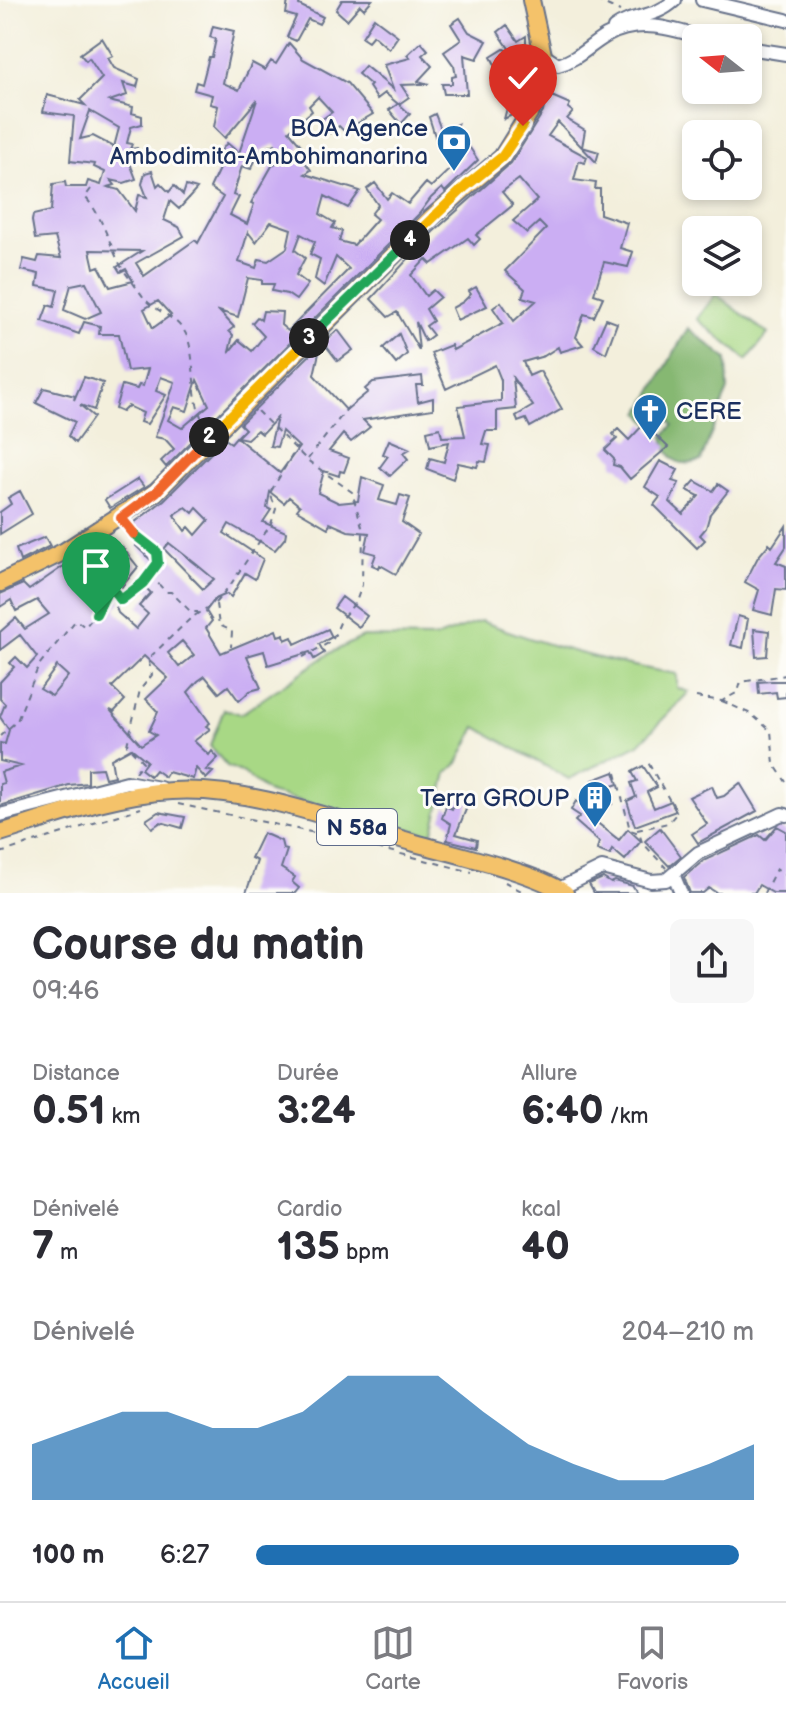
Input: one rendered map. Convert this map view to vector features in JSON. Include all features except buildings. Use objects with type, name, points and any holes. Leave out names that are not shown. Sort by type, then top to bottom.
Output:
[{"type":"main road","points":[[0,583],[121,518],[156,492],[443,207],[502,157],[533,107],[543,55],[531,0]]},
{"type":"main road","name":"N 58a","points":[[0,833],[100,803],[174,797],[282,805],[474,859],[562,891]]},
{"type":"street","points":[[543,55],[558,65],[570,62],[613,30],[654,15],[675,0]]},
{"type":"street","points":[[702,0],[786,20]]},
{"type":"street","points":[[613,30],[659,25],[682,32]]},
{"type":"street","points":[[762,50],[786,54]]},
{"type":"street","points":[[0,815],[127,782],[174,797]]},
{"type":"street","points":[[562,891],[602,868],[651,881],[666,880],[698,853],[782,814],[786,815]]},
{"type":"street","points":[[673,874],[681,893]]},
{"type":"path","points":[[596,0],[621,12],[613,30]]},
{"type":"path","points":[[91,189],[85,197],[97,209],[121,267],[144,299],[171,316],[186,335],[195,383],[194,404],[208,430],[220,426]]},
{"type":"path","points":[[250,398],[258,413],[297,447],[307,460],[352,492],[363,530],[363,565],[358,595],[339,623],[332,641],[303,657]]},
{"type":"path","points":[[307,460],[349,406]]},
{"type":"path","points":[[127,782],[143,762],[127,745],[140,690],[152,675],[148,659],[199,613],[216,602],[271,524],[276,509],[270,493],[297,447]]},
{"type":"path","points":[[0,736],[17,721],[39,665],[71,625],[76,620],[85,627],[100,609],[98,605],[108,590],[113,590],[121,600],[143,583],[158,563],[157,552],[139,540],[121,518]]},
{"type":"path","points":[[152,570],[152,577],[166,592],[171,592],[191,612],[199,613]]},
{"type":"path","points":[[216,602],[219,625],[232,631],[231,647]]},
{"type":"path","points":[[722,701],[738,692],[741,682],[786,675]]},
{"type":"path","points":[[696,697],[722,701],[751,714],[771,731],[774,764],[786,782]]},
{"type":"path","points":[[635,831],[668,823],[677,813],[646,759]]},
{"type":"path","points":[[616,773],[630,830],[635,831],[673,874]]},
{"type":"path","points":[[174,797],[471,872]]},
{"type":"path","points":[[0,853],[147,806]]},
{"type":"path","points":[[764,893],[776,869],[786,876]]},
{"type":"path","points":[[500,879],[525,893]]},
{"type":"green space","points":[[714,296],[719,296],[768,334],[747,360],[697,319]]},
{"type":"green space","points":[[688,328],[727,359],[728,389],[701,461],[680,463],[671,457],[665,445],[663,437],[673,425],[666,414],[650,425],[640,413]]},
{"type":"green space","points":[[481,621],[578,653],[677,674],[677,688],[689,692],[639,744],[569,779],[476,727],[458,763],[447,773],[432,835],[269,793],[243,773],[227,766],[210,746],[224,709],[241,714],[330,653],[363,637],[435,638]]},
{"type":"place","name":"BOA Agence Ambodimita-Ambohimanarina","points":[[454,173]]},
{"type":"place","name":"CERE","points":[[650,442]]},
{"type":"place","name":"Terra GROUP","points":[[595,829]]},
{"type":"route","points":[[96,614],[108,590],[113,590],[121,600],[143,583],[158,563],[157,552],[139,540],[121,518],[184,466],[204,441],[432,217],[466,186],[486,173],[502,157],[523,126]]}]
